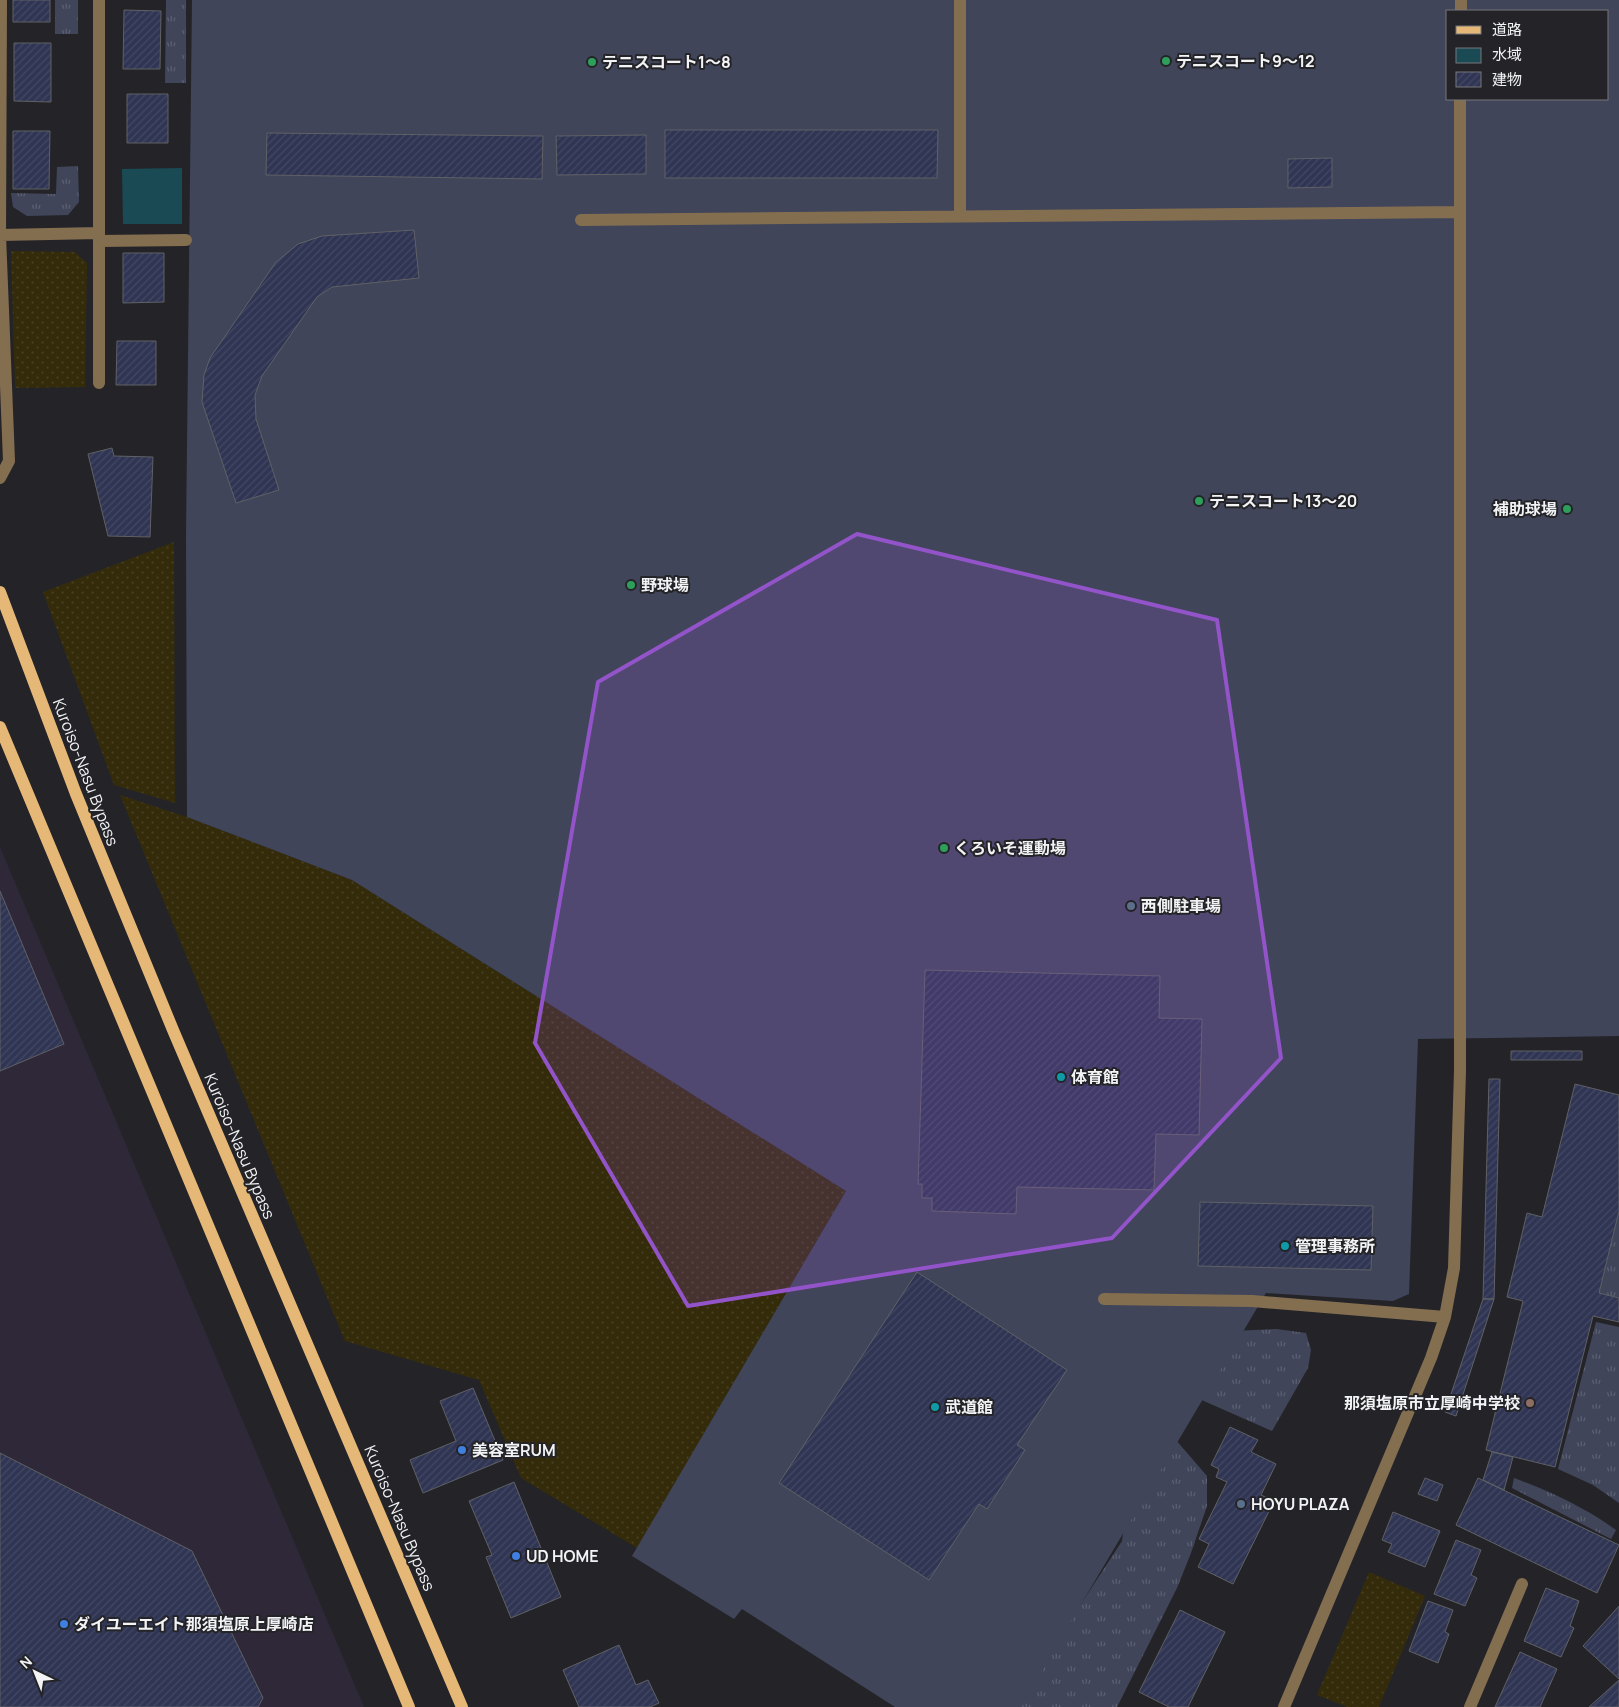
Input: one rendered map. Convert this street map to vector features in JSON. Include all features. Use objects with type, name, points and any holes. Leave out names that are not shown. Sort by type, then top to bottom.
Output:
[{"type":"main road","name":"Kuroiso-Nasu Bypass","points":[[0,592],[76,794],[173,1030],[462,1707]]},
{"type":"main road","points":[[0,727],[409,1707]]},
{"type":"street","points":[[0,478],[9,461],[0,235],[1,0]]},
{"type":"street","points":[[99,383],[100,0]]},
{"type":"street","points":[[960,0],[960,216]]},
{"type":"street","points":[[1284,1707],[1431,1358],[1445,1317],[1454,1268],[1461,1041],[1460,100]]},
{"type":"street","points":[[581,220],[1459,212]]},
{"type":"street","points":[[0,235],[186,240]]},
{"type":"street","points":[[1104,1299],[1252,1301],[1445,1317]]},
{"type":"street","points":[[1470,1707],[1522,1584]]},
{"type":"highlighted area","points":[[857,534],[1217,620],[1281,1058],[1112,1238],[688,1306],[535,1043],[598,682]]},
{"type":"shaded area","points":[[0,847],[364,1707],[0,1707]]},
{"type":"green space","points":[[55,0],[78,0],[78,34],[55,34]]},
{"type":"green space","points":[[166,0],[186,0],[186,83],[165,83]]},
{"type":"green space","name":"くろいそ運動場","points":[[192,0],[1619,0],[1619,1036],[1418,1039],[1409,1294],[1393,1301],[1266,1293],[1020,1707],[895,1707],[742,1609],[734,1619],[632,1556],[846,1191],[352,880],[187,817],[186,536]]},
{"type":"green space","points":[[78,166],[79,202],[68,215],[27,216],[13,207],[11,193],[56,194],[57,167]]},
{"type":"green space","points":[[1619,1211],[1619,1298],[1599,1293]]},
{"type":"green space","points":[[1596,1322],[1619,1327],[1619,1503],[1593,1485],[1558,1469]]},
{"type":"green space","points":[[1276,1329],[1306,1333],[1311,1350],[1308,1368],[1272,1431],[1188,1394],[1210,1332]]},
{"type":"green space","points":[[1175,1439],[1207,1476],[1207,1506],[1177,1588],[1117,1707],[995,1707],[1023,1693],[1122,1541],[1129,1493]]},
{"type":"green space","points":[[1514,1478],[1592,1514],[1616,1530],[1611,1539],[1512,1488]]},
{"type":"sand","points":[[11,251],[75,252],[87,263],[85,387],[15,388]]},
{"type":"sand","points":[[174,542],[175,803],[114,785],[43,592]]},
{"type":"sand","points":[[120,795],[187,817],[352,880],[846,1191],[637,1548],[521,1478],[479,1380],[345,1341]]},
{"type":"sand","points":[[1369,1572],[1425,1596],[1379,1707],[1347,1707],[1317,1695]]},
{"type":"water","points":[[182,168],[182,224],[123,224],[122,169]]},
{"type":"building","points":[[13,0],[50,0],[50,22],[13,22]]},
{"type":"building","points":[[124,10],[161,11],[160,69],[123,69]]},
{"type":"building","points":[[14,43],[51,43],[51,102],[14,101]]},
{"type":"building","points":[[127,94],[168,94],[168,143],[127,143]]},
{"type":"building","points":[[665,130],[938,130],[937,178],[665,178]]},
{"type":"building","points":[[13,131],[50,131],[49,189],[13,189]]},
{"type":"building","points":[[267,133],[543,136],[542,179],[266,175]]},
{"type":"building","points":[[646,135],[646,174],[557,175],[556,136]]},
{"type":"building","points":[[1332,158],[1332,187],[1288,188],[1288,159]]},
{"type":"building","points":[[414,230],[419,278],[332,287],[317,297],[262,376],[255,395],[256,419],[279,490],[236,503],[202,402],[204,375],[210,358],[276,262],[298,244],[322,236]]},
{"type":"building","points":[[123,253],[164,253],[164,302],[123,303]]},
{"type":"building","points":[[117,341],[156,341],[156,385],[116,385]]},
{"type":"building","points":[[112,448],[114,456],[153,457],[150,537],[108,536],[88,454]]},
{"type":"building","points":[[0,891],[64,1044],[0,1071]]},
{"type":"building","name":"体育館","points":[[925,970],[1160,976],[1159,1018],[1202,1019],[1199,1135],[1156,1134],[1154,1190],[1017,1187],[1016,1214],[932,1211],[932,1198],[922,1198],[922,1184],[918,1184]]},
{"type":"building","points":[[1511,1051],[1582,1051],[1582,1060],[1511,1060]]},
{"type":"building","points":[[1489,1079],[1500,1079],[1494,1299],[1483,1299]]},
{"type":"building","points":[[1575,1084],[1619,1095],[1619,1211],[1599,1293],[1619,1298],[1619,1322],[1593,1316],[1555,1467],[1486,1450],[1523,1301],[1507,1297],[1527,1213],[1542,1217]]},
{"type":"building","name":"管理事務所","points":[[1200,1202],[1373,1206],[1371,1270],[1198,1266]]},
{"type":"building","name":"武道館","points":[[917,1272],[1067,1370],[1017,1445],[1025,1450],[987,1509],[979,1504],[929,1580],[779,1483]]},
{"type":"building","points":[[1483,1299],[1494,1299],[1456,1416],[1445,1412]]},
{"type":"building","points":[[473,1388],[503,1460],[423,1493],[410,1460],[456,1441],[440,1401]]},
{"type":"building","points":[[1230,1427],[1258,1440],[1251,1452],[1276,1464],[1261,1495],[1274,1501],[1233,1584],[1198,1567],[1209,1544],[1199,1539],[1227,1482],[1216,1477],[1219,1469],[1211,1465]]},
{"type":"building","points":[[1492,1452],[1513,1457],[1504,1490],[1483,1480]]},
{"type":"building","points":[[0,1453],[192,1551],[263,1698],[258,1707],[0,1707]]},
{"type":"building","points":[[1425,1478],[1443,1485],[1437,1501],[1418,1494]]},
{"type":"building","points":[[1478,1478],[1619,1545],[1597,1593],[1456,1525]]},
{"type":"building","points":[[514,1482],[561,1597],[511,1618],[486,1557],[492,1555],[469,1501]]},
{"type":"building","points":[[1393,1512],[1440,1531],[1425,1567],[1388,1552],[1392,1544],[1382,1540]]},
{"type":"building","points":[[1456,1540],[1481,1550],[1471,1575],[1477,1578],[1465,1606],[1434,1594]]},
{"type":"building","points":[[1546,1588],[1579,1601],[1570,1626],[1574,1628],[1561,1657],[1524,1641]]},
{"type":"building","points":[[1428,1601],[1453,1610],[1445,1632],[1449,1634],[1438,1663],[1409,1651]]},
{"type":"building","points":[[1619,1606],[1619,1679],[1583,1646]]},
{"type":"building","points":[[1180,1610],[1225,1632],[1188,1707],[1169,1707],[1139,1692]]},
{"type":"building","points":[[619,1645],[636,1685],[648,1680],[659,1703],[650,1707],[579,1707],[563,1670]]},
{"type":"building","points":[[1520,1652],[1557,1669],[1540,1707],[1495,1707]]},
{"type":"building","points":[[1619,1680],[1619,1707],[1589,1707]]},
{"type":"place","name":"テニスコート9～12","points":[[1166,61]]},
{"type":"place","name":"テニスコート1～8","points":[[592,62]]},
{"type":"place","name":"テニスコート13～20","points":[[1199,501]]},
{"type":"place","name":"補助球場","points":[[1567,509]]},
{"type":"place","name":"野球場","points":[[631,585]]},
{"type":"place","name":"くろいそ運動場","points":[[944,848]]},
{"type":"place","name":"西側駐車場","points":[[1131,906]]},
{"type":"place","name":"体育館","points":[[1061,1077]]},
{"type":"place","name":"管理事務所","points":[[1285,1246]]},
{"type":"place","name":"那須塩原市立厚崎中学校","points":[[1530,1403]]},
{"type":"place","name":"武道館","points":[[935,1407]]},
{"type":"place","name":"美容室RUM","points":[[462,1450]]},
{"type":"place","name":"HOYU PLAZA","points":[[1241,1504]]},
{"type":"place","name":"UD HOME","points":[[516,1556]]},
{"type":"place","name":"ダイユーエイト那須塩原上厚崎店","points":[[64,1624]]}]
